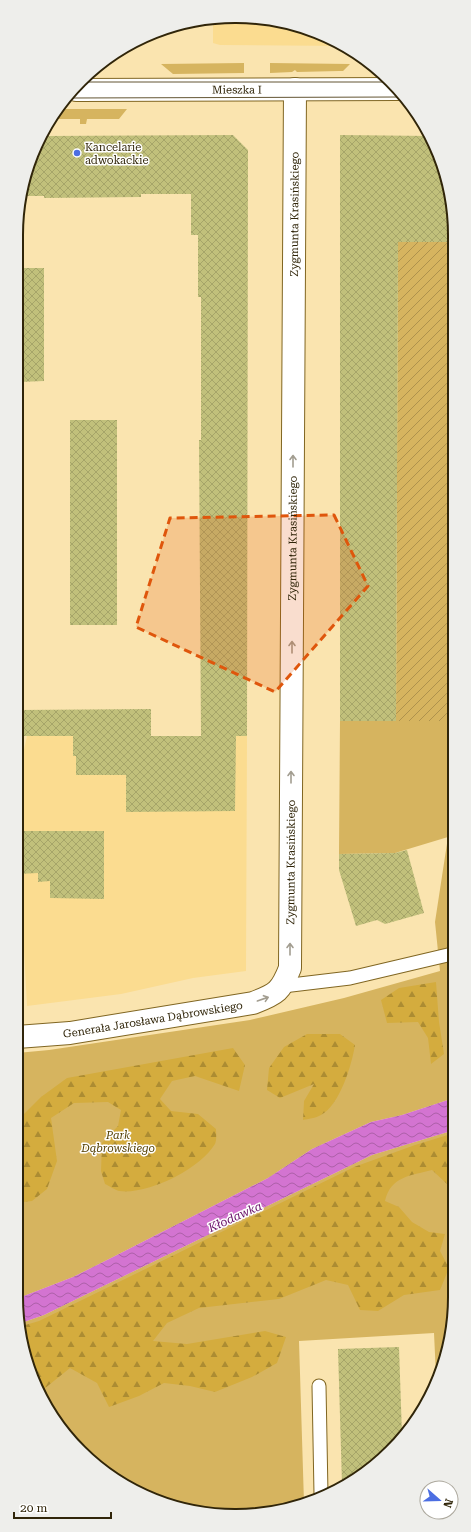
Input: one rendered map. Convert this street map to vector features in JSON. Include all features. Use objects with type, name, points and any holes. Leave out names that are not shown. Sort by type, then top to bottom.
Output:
[{"type":"street","name":"Zygmunta Krasińskiego","points":[[283,986],[290,968],[295,89]]},
{"type":"street","name":"Mieszka I","points":[[81,90],[390,89]]},
{"type":"street","name":"Generała Jarosława Dąbrowskiego","points":[[23,1036],[70,1032],[253,1003],[270,997],[283,986]]},
{"type":"lane","points":[[283,986],[350,978],[448,955]]},
{"type":"lane","points":[[319,1386],[321,1491]]},
{"type":"highlighted area","points":[[334,515],[368,586],[275,692],[136,627],[170,518]]},
{"type":"shaded area","points":[[249,23],[290,30],[317,39],[331,46],[220,45],[213,43],[213,24]]},
{"type":"shaded area","points":[[27,736],[247,736],[246,971],[193,978],[121,994],[27,1006],[23,931],[23,754]]},
{"type":"green space","points":[[244,63],[244,73],[173,74],[161,64]]},
{"type":"green space","points":[[270,63],[350,64],[343,71],[297,72],[295,70],[292,72],[270,73]]},
{"type":"green space","points":[[65,109],[127,109],[119,119],[87,119],[86,124],[80,124],[80,119],[58,119]]},
{"type":"green space","points":[[398,221],[441,242],[448,242],[448,721],[396,721]]},
{"type":"green space","name":"Park Dąbrowskiego","points":[[340,721],[448,721],[448,837],[395,853],[339,854]]},
{"type":"green space","name":"Park Dąbrowskiego","points":[[448,837],[448,1100],[402,1115],[371,1122],[312,1149],[268,1178],[73,1277],[23,1296],[23,1052],[49,1050],[250,1020],[344,998],[440,971],[435,922]]},
{"type":"green space","points":[[436,982],[439,1022],[444,1054],[431,1064],[428,1038],[418,1022],[387,1023],[381,1000],[399,988]]},
{"type":"green space","points":[[307,1034],[340,1034],[355,1045],[348,1073],[334,1103],[321,1115],[303,1120],[304,1101],[314,1084],[280,1098],[267,1090],[269,1068],[284,1047]]},
{"type":"green space","points":[[233,1048],[245,1065],[239,1091],[195,1076],[172,1081],[160,1099],[171,1111],[198,1114],[216,1129],[215,1144],[208,1153],[186,1171],[144,1189],[119,1191],[105,1184],[101,1171],[102,1143],[118,1126],[121,1110],[108,1102],[74,1103],[51,1118],[57,1161],[47,1189],[32,1201],[23,1202],[23,1115],[41,1097],[67,1078]]},
{"type":"green space","points":[[448,1132],[448,1310],[444,1338],[436,1369],[434,1333],[299,1341],[304,1498],[277,1505],[249,1509],[222,1509],[194,1505],[167,1498],[129,1481],[106,1465],[85,1447],[67,1426],[51,1403],[34,1365],[25,1322],[44,1315],[372,1155]]},
{"type":"green space","points":[[448,1135],[448,1186],[432,1170],[402,1178],[392,1186],[385,1201],[399,1207],[412,1222],[429,1232],[445,1234],[440,1251],[448,1266],[448,1270],[440,1290],[404,1295],[378,1311],[360,1310],[348,1285],[326,1280],[279,1299],[199,1308],[167,1323],[153,1341],[187,1344],[265,1331],[286,1337],[277,1363],[252,1377],[215,1392],[190,1386],[164,1383],[139,1396],[109,1407],[97,1383],[70,1368],[44,1389],[34,1365],[25,1325],[39,1321],[354,1167]]},
{"type":"water","name":"Kłodawka","points":[[448,1100],[448,1132],[372,1155],[44,1315],[25,1322],[23,1296],[73,1277],[268,1178],[312,1149],[371,1122],[402,1115]]},
{"type":"building","points":[[233,135],[248,150],[247,736],[236,736],[235,811],[126,812],[126,775],[76,775],[76,756],[73,756],[73,736],[23,736],[23,710],[151,709],[151,736],[201,736],[199,440],[201,440],[201,297],[198,297],[198,235],[191,235],[191,194],[141,194],[141,197],[44,198],[44,196],[27,196],[34,167],[48,136]]},
{"type":"building","points":[[340,135],[423,136],[432,154],[441,181],[448,222],[448,242],[398,242],[396,721],[340,721]]},
{"type":"building","points":[[23,268],[44,268],[44,381],[23,382]]},
{"type":"building","points":[[70,420],[117,420],[117,625],[70,625]]},
{"type":"building","points":[[23,831],[104,831],[104,899],[50,898],[50,881],[38,882],[38,873],[23,874]]},
{"type":"building","points":[[407,850],[424,913],[385,924],[377,920],[356,926],[339,870],[339,854],[395,853]]},
{"type":"building","points":[[399,1347],[402,1429],[376,1456],[342,1481],[338,1349]]},
{"type":"tram line","points":[[88,82],[383,82]]},
{"type":"tram line","points":[[74,98],[397,97]]},
{"type":"place","name":"Kancelarie adwokackie","points":[[77,153]]}]
